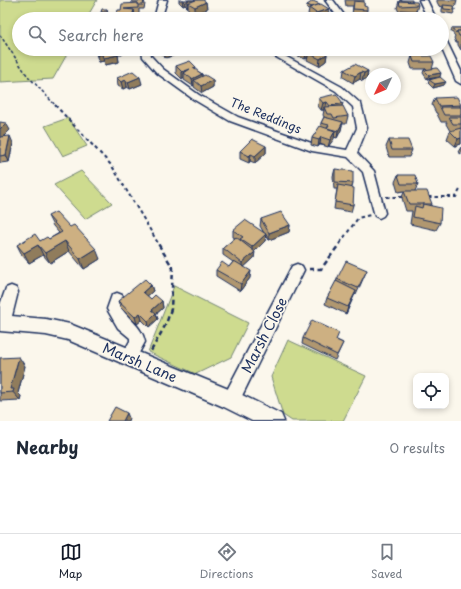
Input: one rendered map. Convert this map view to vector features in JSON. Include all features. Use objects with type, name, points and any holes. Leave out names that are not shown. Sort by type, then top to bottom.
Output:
[{"type":"main road","name":"Marsh Lane","points":[[2,323],[46,327],[70,332],[231,400],[274,421]]},
{"type":"street","points":[[159,12],[163,0]]},
{"type":"street","points":[[329,0],[339,12]]},
{"type":"street","points":[[423,0],[429,12]]},
{"type":"street","points":[[449,55],[461,81]]},
{"type":"street","name":"The Reddings","points":[[148,56],[160,71],[196,97],[234,119],[316,148],[351,154]]},
{"type":"street","points":[[279,56],[339,89],[358,106],[362,128],[351,154],[368,171],[379,213]]},
{"type":"street","name":"Marsh Close","points":[[231,400],[297,270]]},
{"type":"street","points":[[2,323],[11,292]]},
{"type":"street","points":[[117,299],[114,309],[118,317],[137,337],[137,361]]},
{"type":"path","points":[[0,35],[12,53]]},
{"type":"path","points":[[14,56],[27,75],[112,166],[173,268],[171,309],[166,324],[137,361]]},
{"type":"path","points":[[426,197],[456,197],[461,188]]},
{"type":"path","points":[[375,197],[404,197]]},
{"type":"path","points":[[297,270],[321,269],[358,218],[379,213]]},
{"type":"green space","points":[[0,0],[97,0],[90,12],[12,12],[12,56],[66,56],[53,79],[0,82]]},
{"type":"green space","points":[[68,118],[87,146],[63,156],[45,126]]},
{"type":"green space","points":[[81,171],[112,203],[85,219],[54,185]]},
{"type":"green space","points":[[174,286],[248,323],[231,357],[196,374],[148,352]]},
{"type":"green space","points":[[288,340],[366,376],[343,421],[292,421],[283,415],[271,377]]},
{"type":"building","points":[[196,0],[203,0],[206,2],[195,7],[188,3]]},
{"type":"building","points":[[400,0],[412,0],[412,2],[401,1]]},
{"type":"building","points":[[132,1],[144,1],[143,5],[138,5],[138,3],[132,3]]},
{"type":"building","points":[[313,1],[320,4],[312,7],[307,5]]},
{"type":"building","points":[[354,1],[364,2],[364,6],[367,7],[367,10],[353,9]]},
{"type":"building","points":[[399,1],[417,2],[418,5],[400,6]]},
{"type":"building","points":[[138,3],[138,8],[124,9],[134,10],[133,12],[117,12],[118,10],[121,10],[122,4]]},
{"type":"building","points":[[321,4],[329,9],[315,12],[309,8]]},
{"type":"building","points":[[443,5],[454,6],[455,10],[444,9]]},
{"type":"building","points":[[102,9],[107,9],[107,12],[101,12]]},
{"type":"building","points":[[401,10],[416,11],[416,12],[401,12]]},
{"type":"building","points":[[452,28],[461,28],[461,31],[457,31],[456,33]]},
{"type":"building","points":[[457,31],[461,31],[461,36],[459,36]]},
{"type":"building","points":[[103,56],[113,56],[104,58]]},
{"type":"building","points":[[314,56],[324,56],[320,59]]},
{"type":"building","points":[[412,56],[431,56],[434,62],[414,62]]},
{"type":"building","points":[[190,61],[196,67],[193,68],[202,74],[192,79],[184,73],[190,69],[182,72],[176,66]]},
{"type":"building","points":[[355,64],[365,69],[365,72],[361,72],[355,76],[344,70]]},
{"type":"building","points":[[437,68],[441,73],[429,75],[424,70]]},
{"type":"building","points":[[133,71],[140,77],[128,82],[126,80],[121,82],[117,78]]},
{"type":"building","points":[[205,75],[213,80],[201,86],[194,80]]},
{"type":"building","points":[[440,77],[446,82],[435,84],[429,80]]},
{"type":"building","points":[[336,94],[343,103],[330,106],[327,102],[323,103],[319,98]]},
{"type":"building","points":[[457,97],[461,105],[439,106],[435,98]]},
{"type":"building","points":[[343,106],[348,116],[334,118],[332,114],[327,114],[324,107]]},
{"type":"building","points":[[440,107],[461,107],[461,115],[444,115]]},
{"type":"building","points":[[324,117],[343,122],[338,131],[327,128],[329,125],[321,123]]},
{"type":"building","points":[[449,117],[461,117],[461,124],[453,124]]},
{"type":"building","points":[[0,122],[6,123],[0,129]]},
{"type":"building","points":[[320,126],[335,131],[330,140],[321,137],[319,140],[312,138]]},
{"type":"building","points":[[461,128],[461,138],[458,139],[450,131]]},
{"type":"building","points":[[10,136],[6,155],[0,156],[0,137]]},
{"type":"building","points":[[252,139],[266,146],[255,156],[251,154],[249,156],[240,151]]},
{"type":"building","points":[[389,140],[408,140],[412,150],[392,150]]},
{"type":"building","points":[[335,169],[353,171],[353,183],[335,182]]},
{"type":"building","points":[[398,175],[415,175],[418,184],[401,184]]},
{"type":"building","points":[[338,185],[354,188],[353,205],[335,202]]},
{"type":"building","points":[[404,191],[427,191],[432,204],[409,204]]},
{"type":"building","points":[[423,204],[441,208],[440,223],[413,217],[415,206],[422,208]]},
{"type":"building","points":[[56,212],[70,227],[74,225],[96,249],[80,259],[65,241],[45,253],[38,245],[24,253],[17,245],[35,234],[40,241],[47,237],[49,239],[62,232],[48,216]]},
{"type":"building","points":[[281,212],[290,225],[269,233],[261,219]]},
{"type":"building","points":[[245,220],[266,234],[252,247],[240,239],[243,237],[233,230]]},
{"type":"building","points":[[236,237],[255,252],[242,263],[223,248]]},
{"type":"building","points":[[234,261],[251,271],[241,284],[216,270],[222,262],[229,267]]},
{"type":"building","points":[[346,261],[367,270],[358,288],[337,279]]},
{"type":"building","points":[[145,279],[151,285],[143,292],[151,299],[155,295],[162,301],[152,310],[156,313],[148,321],[140,313],[135,317],[118,301]]},
{"type":"building","points":[[336,281],[356,291],[348,307],[327,298]]},
{"type":"building","points":[[312,320],[339,333],[336,340],[343,343],[337,355],[303,338]]},
{"type":"building","points":[[19,357],[10,389],[14,389],[13,392],[0,393],[0,358]]},
{"type":"building","points":[[115,407],[127,413],[123,421],[107,421]]}]
